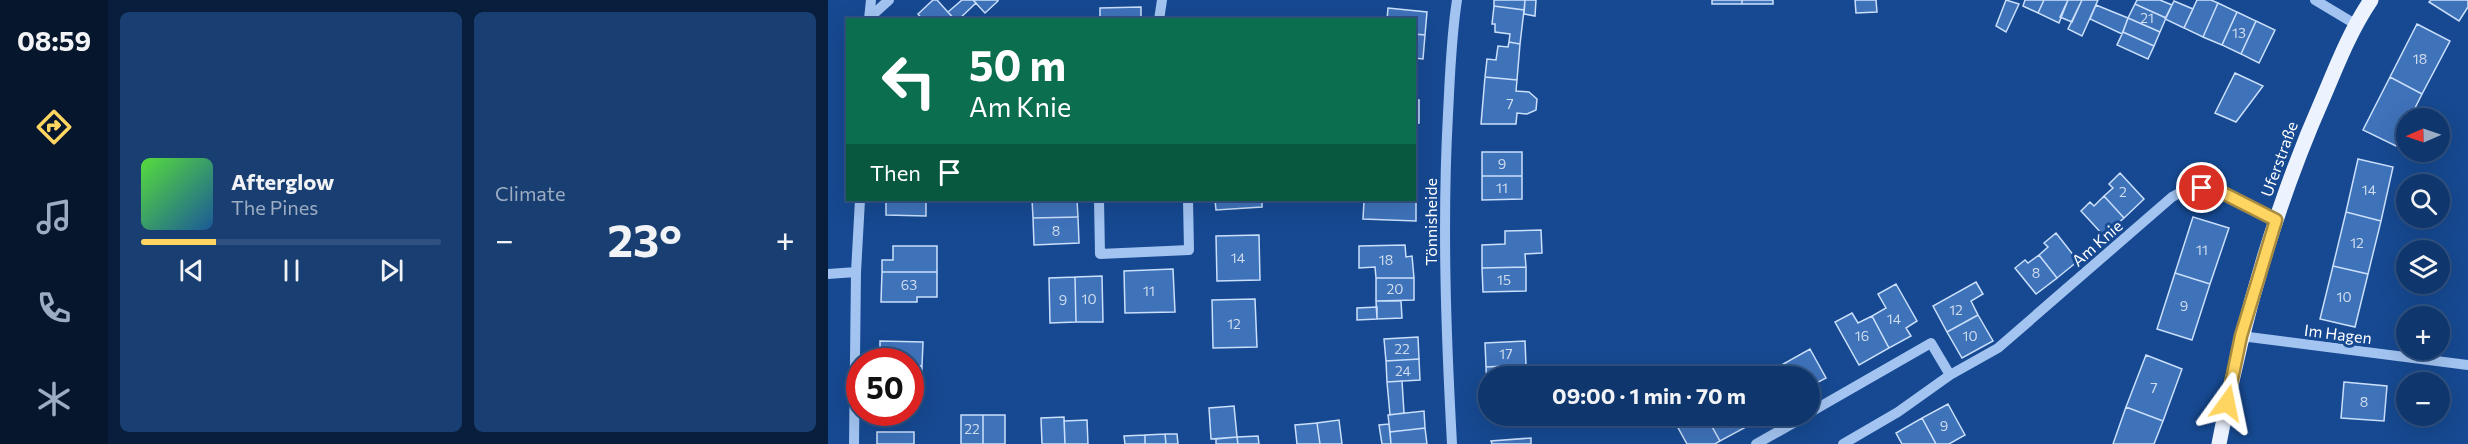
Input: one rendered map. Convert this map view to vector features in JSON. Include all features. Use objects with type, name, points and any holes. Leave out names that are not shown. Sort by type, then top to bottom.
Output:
[{"type":"main road","name":"Uferstraße","points":[[2219,444],[2241,336],[2276,220],[2312,123],[2355,24],[2371,0]]},
{"type":"street","points":[[869,18],[871,0]]},
{"type":"street","points":[[870,18],[889,0]]},
{"type":"street","points":[[1159,18],[1162,0]]},
{"type":"street","name":"Tönnisheide","points":[[1452,444],[1445,315],[1446,166],[1453,28],[1458,0]]},
{"type":"street","points":[[2314,0],[2355,24]]},
{"type":"street","name":"Am Knie","points":[[1843,444],[1898,412],[1950,375],[1998,348],[2172,197],[2187,189],[2202,188],[2219,191],[2276,220]]},
{"type":"street","points":[[854,444],[856,272],[860,201]]},
{"type":"street","points":[[1099,201],[1100,254],[1189,250],[1188,201]]},
{"type":"street","points":[[828,274],[856,272]]},
{"type":"street","name":"Im Hagen","points":[[2241,336],[2468,365]]},
{"type":"street","points":[[1820,407],[1931,343],[1950,375]]},
{"type":"street","points":[[1756,444],[1788,426]]},
{"type":"building","points":[[933,0],[937,0],[953,18],[921,18],[918,14]]},
{"type":"building","points":[[962,0],[973,0],[976,3],[960,18],[953,18],[948,12]]},
{"type":"building","points":[[973,0],[998,0],[998,1],[985,13]]},
{"type":"building","points":[[1494,0],[1525,0],[1524,10],[1494,6]]},
{"type":"building","points":[[1525,0],[1536,0],[1535,16],[1524,14]]},
{"type":"building","points":[[1712,0],[1742,0],[1742,4],[1712,4]]},
{"type":"building","points":[[1742,0],[1773,0],[1773,4],[1742,4]]},
{"type":"building","points":[[1855,0],[1876,0],[1877,12],[1856,13]]},
{"type":"building","points":[[2006,0],[2019,4],[2006,32],[1996,26]]},
{"type":"building","points":[[2025,0],[2044,0],[2038,13],[2023,6]]},
{"type":"building","points":[[2044,0],[2068,0],[2059,23],[2038,13]]},
{"type":"building","points":[[2068,0],[2082,0],[2072,22],[2060,17]]},
{"type":"building","points":[[2082,0],[2098,0],[2082,36],[2068,29]]},
{"type":"building","points":[[2137,0],[2160,0],[2172,5],[2166,18],[2135,4]]},
{"type":"building","points":[[2197,0],[2211,0],[2218,3],[2203,37],[2184,28]]},
{"type":"building","points":[[2431,0],[2468,0],[2468,7],[2459,21],[2429,2]]},
{"type":"building","points":[[2174,1],[2193,9],[2184,28],[2165,19]]},
{"type":"building","points":[[2218,3],[2237,12],[2222,45],[2203,37]]},
{"type":"building","points":[[2135,4],[2166,18],[2160,32],[2128,18]]},
{"type":"building","points":[[2096,5],[2128,18],[2122,34],[2090,19]]},
{"type":"building","points":[[1494,6],[1524,10],[1520,44],[1509,42],[1510,34],[1495,32],[1495,24],[1492,24]]},
{"type":"building","points":[[1141,7],[1141,18],[1100,18],[1100,8]]},
{"type":"building","points":[[1388,8],[1427,12],[1425,35],[1416,34],[1416,18],[1387,18]]},
{"type":"building","points":[[2237,12],[2256,21],[2241,54],[2222,45]]},
{"type":"building","points":[[2128,18],[2160,32],[2154,46],[2123,32]]},
{"type":"building","points":[[2256,21],[2275,30],[2259,63],[2241,54]]},
{"type":"building","points":[[2417,24],[2450,41],[2422,94],[2390,77]]},
{"type":"building","points":[[2123,32],[2154,46],[2148,59],[2117,45]]},
{"type":"building","points":[[1416,34],[1425,35],[1423,59],[1416,58]]},
{"type":"building","points":[[1509,42],[1520,44],[1517,80],[1485,77],[1487,59],[1496,60],[1498,46],[1508,47]]},
{"type":"building","points":[[2235,73],[2263,86],[2236,122],[2215,113]]},
{"type":"building","points":[[1485,77],[1517,80],[1516,91],[1529,92],[1537,99],[1536,110],[1527,114],[1517,113],[1516,124],[1481,124]]},
{"type":"building","points":[[2390,77],[2422,94],[2415,108],[2396,108],[2396,146],[2363,130]]},
{"type":"building","points":[[1416,100],[1419,100],[1419,123],[1416,123]]},
{"type":"building","points":[[1482,152],[1522,152],[1522,176],[1482,176]]},
{"type":"building","points":[[2358,159],[2393,167],[2381,221],[2346,212]]},
{"type":"building","points":[[2120,173],[2144,199],[2124,218],[2104,196],[2113,188],[2109,184]]},
{"type":"building","points":[[1482,176],[1522,176],[1522,199],[1482,200]]},
{"type":"building","points":[[1417,183],[1416,202],[1383,201],[1416,201]]},
{"type":"building","points":[[2104,196],[2124,218],[2104,236],[2081,211],[2090,202],[2094,206]]},
{"type":"building","points":[[886,201],[926,201],[926,216],[886,215]]},
{"type":"building","points":[[1032,201],[1077,201],[1078,217],[1033,218]]},
{"type":"building","points":[[1215,201],[1262,201],[1262,207],[1216,210]]},
{"type":"building","points":[[1364,201],[1416,202],[1416,221],[1363,219]]},
{"type":"building","points":[[2346,212],[2381,221],[2368,274],[2333,266]]},
{"type":"building","points":[[1078,217],[1079,243],[1034,245],[1033,218]]},
{"type":"building","points":[[2193,217],[2229,228],[2210,284],[2175,273]]},
{"type":"building","points":[[1541,230],[1542,253],[1525,254],[1526,267],[1482,268],[1482,245],[1505,244],[1505,231]]},
{"type":"building","points":[[2056,233],[2078,261],[2057,278],[2039,255],[2048,247],[2044,243]]},
{"type":"building","points":[[1259,235],[1260,280],[1217,281],[1216,236]]},
{"type":"building","points":[[1405,245],[1406,257],[1412,256],[1414,278],[1376,278],[1375,267],[1359,268],[1359,246]]},
{"type":"building","points":[[893,246],[937,246],[937,272],[882,272],[882,260],[893,260]]},
{"type":"building","points":[[2039,255],[2057,278],[2036,294],[2015,268],[2025,260],[2028,263]]},
{"type":"building","points":[[2333,266],[2368,274],[2355,327],[2320,319]]},
{"type":"building","points":[[1526,267],[1526,291],[1483,292],[1482,268]]},
{"type":"building","points":[[1173,269],[1175,312],[1125,313],[1124,271]]},
{"type":"building","points":[[882,272],[937,272],[937,297],[917,297],[917,302],[881,302]]},
{"type":"building","points":[[2175,273],[2210,284],[2192,340],[2157,329]]},
{"type":"building","points":[[1102,276],[1103,322],[1076,322],[1075,277]]},
{"type":"building","points":[[1075,277],[1076,322],[1050,323],[1049,278]]},
{"type":"building","points":[[1376,278],[1414,278],[1414,300],[1376,301]]},
{"type":"building","points":[[1976,282],[1983,294],[1971,301],[1978,315],[1947,332],[1933,306]]},
{"type":"building","points":[[1896,284],[1917,321],[1906,328],[1911,336],[1889,348],[1872,316],[1886,308],[1878,294]]},
{"type":"building","points":[[1255,299],[1257,347],[1213,348],[1212,300]]},
{"type":"building","points":[[1376,301],[1401,301],[1402,318],[1377,319]]},
{"type":"building","points":[[1377,307],[1377,319],[1357,320],[1357,308]]},
{"type":"building","points":[[1852,313],[1858,323],[1872,316],[1889,348],[1859,365],[1835,322]]},
{"type":"building","points":[[1978,315],[1993,341],[1962,358],[1947,332]]},
{"type":"building","points":[[1418,337],[1419,359],[1386,361],[1384,339]]},
{"type":"building","points":[[880,341],[923,342],[923,348],[880,348]]},
{"type":"building","points":[[1525,341],[1526,365],[1486,366],[1485,343]]},
{"type":"building","points":[[1810,349],[1819,366],[1787,366],[1785,363]]},
{"type":"building","points":[[2146,355],[2182,369],[2163,421],[2126,407]]},
{"type":"building","points":[[1419,359],[1420,380],[1387,382],[1386,361]]},
{"type":"building","points":[[1820,367],[1826,378],[1820,381]]},
{"type":"building","points":[[1402,381],[1404,413],[1390,415],[1387,382]]},
{"type":"building","points":[[2344,382],[2387,386],[2384,421],[2341,418]]},
{"type":"building","points":[[1948,404],[1965,435],[1949,444],[1936,444],[1922,418]]},
{"type":"building","points":[[1234,406],[1237,437],[1211,439],[1209,408]]},
{"type":"building","points":[[2126,407],[2163,421],[2154,444],[2113,444]]},
{"type":"building","points":[[1424,411],[1425,428],[1390,432],[1388,415]]},
{"type":"building","points":[[961,415],[983,415],[983,444],[961,444]]},
{"type":"building","points":[[983,415],[1005,415],[1005,444],[983,444]]},
{"type":"building","points":[[1064,417],[1065,444],[1042,444],[1041,418]]},
{"type":"building","points":[[1922,418],[1936,444],[1902,444],[1896,433]]},
{"type":"building","points":[[1087,420],[1088,444],[1065,444],[1064,421]]},
{"type":"building","points":[[1339,420],[1342,444],[1320,444],[1317,423]]},
{"type":"building","points":[[1317,423],[1320,444],[1297,444],[1295,425]]},
{"type":"building","points":[[1389,424],[1391,444],[1382,444],[1379,425]]},
{"type":"building","points":[[1677,426],[1712,426],[1720,441],[1715,444],[1687,444]]},
{"type":"building","points":[[1712,426],[1745,426],[1746,427],[1720,441]]},
{"type":"building","points":[[1425,428],[1427,444],[1391,444],[1390,432]]},
{"type":"building","points":[[877,432],[914,432],[914,444],[877,444]]},
{"type":"building","points":[[1165,434],[1177,434],[1178,444],[1166,444]]},
{"type":"building","points":[[1165,434],[1166,444],[1145,444],[1145,435]]},
{"type":"building","points":[[1145,435],[1145,444],[1125,444],[1124,436]]},
{"type":"building","points":[[1258,436],[1259,444],[1238,444],[1237,437]]},
{"type":"building","points":[[1237,437],[1238,444],[1216,444],[1216,439]]},
{"type":"building","points":[[1531,438],[1531,444],[1492,444],[1491,441]]},
{"type":"route","points":[[2202,188],[2219,191],[2276,220],[2241,336],[2227,403]]}]
